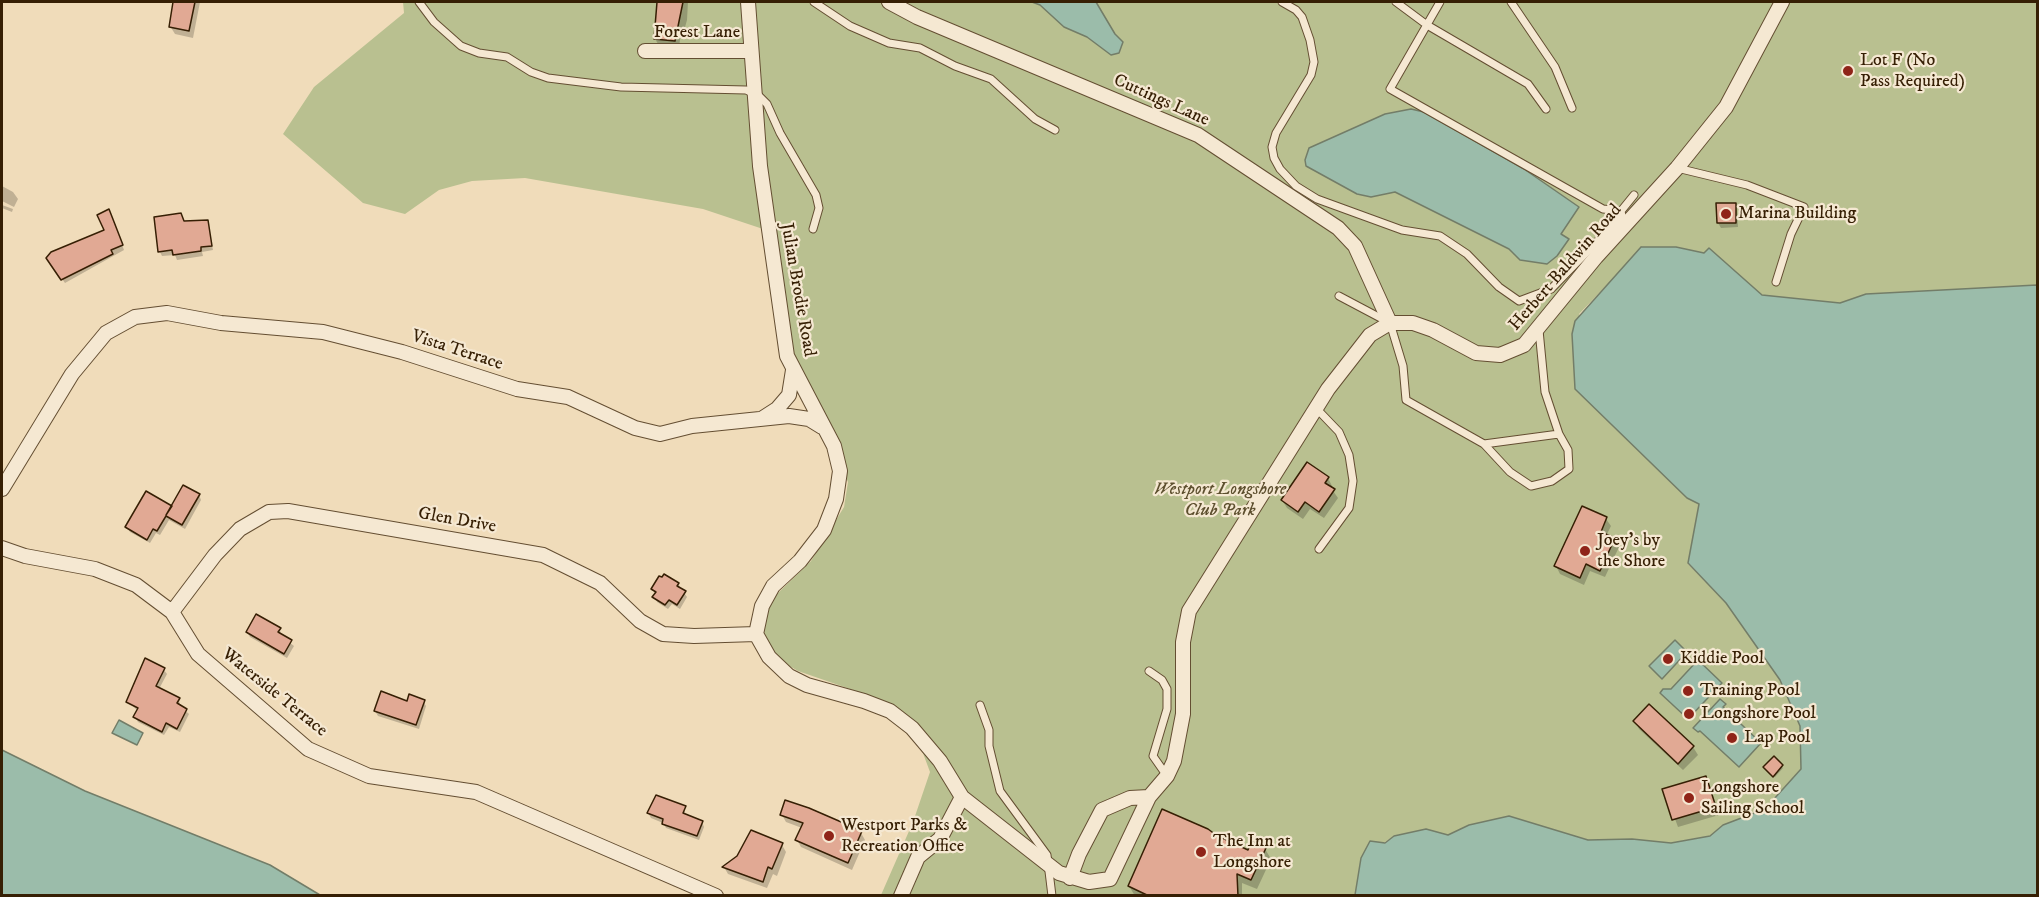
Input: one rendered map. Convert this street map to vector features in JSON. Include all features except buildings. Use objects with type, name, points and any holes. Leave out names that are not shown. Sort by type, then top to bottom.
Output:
[{"type":"street","name":"Julian Brodie Road","points":[[748,2],[761,177],[787,356],[822,427],[834,446],[840,471],[836,499],[824,530],[800,561],[773,586],[762,606],[756,634]]},
{"type":"street","name":"Cuttings Lane","points":[[890,2],[917,17],[1198,135],[1338,228],[1355,246],[1390,323]]},
{"type":"street","name":"Herbert Baldwin Road","points":[[1390,323],[1413,323],[1433,330],[1476,353],[1500,355],[1524,345],[1596,257],[1677,168],[1726,106],[1782,2]]},
{"type":"street","name":"Forest Lane","points":[[645,51],[750,51]]},
{"type":"street","name":"Vista Terrace","points":[[2,489],[72,374],[106,333],[135,318],[166,313],[221,323],[323,332],[402,352],[517,389],[568,397],[635,428],[660,434],[692,426],[789,416],[809,420],[822,427]]},
{"type":"street","points":[[756,634],[768,657],[789,676],[807,685],[890,711],[912,728],[940,761],[962,797],[1050,866],[1070,878],[1089,882],[1110,879],[1149,797],[1167,776],[1179,742],[1183,714],[1183,642],[1190,611],[1316,408],[1370,335],[1390,323]]},
{"type":"street","points":[[761,419],[777,409],[789,395],[793,370]]},
{"type":"street","name":"Glen Drive","points":[[172,612],[215,555],[240,529],[269,512],[288,511],[543,555],[600,583],[640,621],[663,633],[694,636],[756,634]]},
{"type":"street","name":"Waterside Terrace","points":[[2,548],[25,556],[95,569],[136,585],[172,612],[198,654],[308,749],[369,776],[485,795],[716,896]]},
{"type":"street","points":[[901,896],[918,856],[940,839],[962,797]]},
{"type":"street","points":[[1070,878],[1079,854],[1102,810],[1130,798],[1149,797]]},
{"type":"lane","points":[[419,2],[434,22],[461,45],[479,53],[507,57],[531,72],[548,78],[631,88],[746,90],[754,94],[767,104],[780,133],[812,187],[819,208],[813,229]]},
{"type":"lane","points":[[814,2],[850,26],[889,43],[921,48],[955,66],[991,79],[1035,119],[1055,130]]},
{"type":"lane","points":[[1282,2],[1296,10],[1302,17],[1310,40],[1314,62],[1311,75],[1276,134],[1272,147],[1274,158],[1280,169],[1296,186],[1317,199],[1402,230],[1440,236],[1467,254],[1499,287],[1519,302],[1551,289],[1622,216],[1621,211],[1634,195]]},
{"type":"lane","points":[[1396,2],[1427,25],[1528,84],[1546,109]]},
{"type":"lane","points":[[1440,2],[1390,89],[1603,209],[1621,211]]},
{"type":"lane","points":[[1511,2],[1555,67],[1572,108]]},
{"type":"lane","points":[[1677,168],[1747,185],[1804,207],[1791,234],[1776,282]]},
{"type":"lane","points":[[1339,296],[1390,323],[1403,366],[1406,400],[1484,444],[1510,472],[1532,486],[1552,482],[1569,469],[1568,450],[1559,434],[1545,393],[1539,327]]},
{"type":"lane","points":[[1316,408],[1339,432],[1349,455],[1353,481],[1349,508],[1319,549]]},
{"type":"lane","points":[[1484,444],[1559,434]]},
{"type":"lane","points":[[1149,672],[1162,680],[1167,689],[1167,709],[1153,756],[1167,776]]},
{"type":"lane","points":[[980,705],[989,730],[989,746],[999,791],[1047,855],[1052,896]]},
{"type":"green space","name":"Westport Longshore Club Park","points":[[403,2],[2037,2],[2037,285],[1866,294],[1840,303],[1761,295],[1709,248],[1704,253],[1676,247],[1604,288],[1579,314],[1687,498],[1699,504],[1688,564],[1726,603],[1780,680],[1800,726],[1801,769],[1765,809],[1723,825],[1710,836],[1671,843],[1632,839],[1588,840],[1509,816],[1469,825],[1448,835],[1426,829],[1394,836],[1361,858],[1355,895],[881,895],[913,822],[930,772],[914,729],[876,698],[798,671],[776,658],[763,630],[766,612],[777,594],[811,561],[844,507],[848,482],[795,357],[784,307],[775,233],[703,209],[525,178],[472,181],[439,190],[405,214],[363,203],[283,134],[314,87],[404,13]]},
{"type":"shaded area","points":[[1032,2],[1096,2],[1115,34],[1123,42],[1119,53],[1111,55],[1087,37],[1064,27],[1040,5]]},
{"type":"shaded area","points":[[1411,109],[1424,112],[1524,169],[1579,207],[1561,234],[1569,239],[1557,256],[1547,264],[1520,260],[1509,249],[1395,192],[1371,197],[1357,194],[1306,166],[1305,160],[1309,148],[1385,114]]},
{"type":"shaded area","points":[[1641,247],[1676,247],[1704,253],[1709,248],[1762,295],[1840,303],[1866,294],[2037,285],[2037,895],[1355,895],[1361,858],[1370,841],[1385,843],[1394,836],[1426,829],[1448,835],[1469,825],[1509,816],[1588,840],[1632,839],[1671,843],[1710,836],[1723,825],[1765,809],[1801,769],[1800,726],[1780,680],[1726,603],[1688,563],[1699,504],[1687,498],[1575,389],[1572,334],[1575,321]]},
{"type":"shaded area","name":"Kiddie Pool","points":[[1675,640],[1687,652],[1662,679],[1649,666]]},
{"type":"shaded area","name":"Training Pool","points":[[1698,660],[1722,683],[1688,719],[1660,693],[1663,689],[1671,689]]},
{"type":"shaded area","name":"Lap Pool","points":[[1720,699],[1726,704],[1723,707],[1761,743],[1739,767],[1700,731],[1693,728]]},
{"type":"shaded area","points":[[119,720],[143,733],[137,745],[112,733]]},
{"type":"shaded area","points":[[2,750],[85,791],[270,865],[320,895],[2,895]]},
{"type":"place","name":"Lot F (No Pass Required)","points":[[1848,71]]},
{"type":"place","name":"Marina Building","points":[[1726,214]]},
{"type":"place","name":"Joey's by the Shore","points":[[1585,551]]},
{"type":"place","name":"Kiddie Pool","points":[[1668,659]]},
{"type":"place","name":"Training Pool","points":[[1688,691]]},
{"type":"place","name":"Longshore Pool","points":[[1689,714]]},
{"type":"place","name":"Lap Pool","points":[[1732,738]]},
{"type":"place","name":"Longshore Sailing School","points":[[1689,798]]},
{"type":"place","name":"Westport Parks & Recreation Office","points":[[829,836]]},
{"type":"place","name":"The Inn at Longshore","points":[[1201,852]]}]
